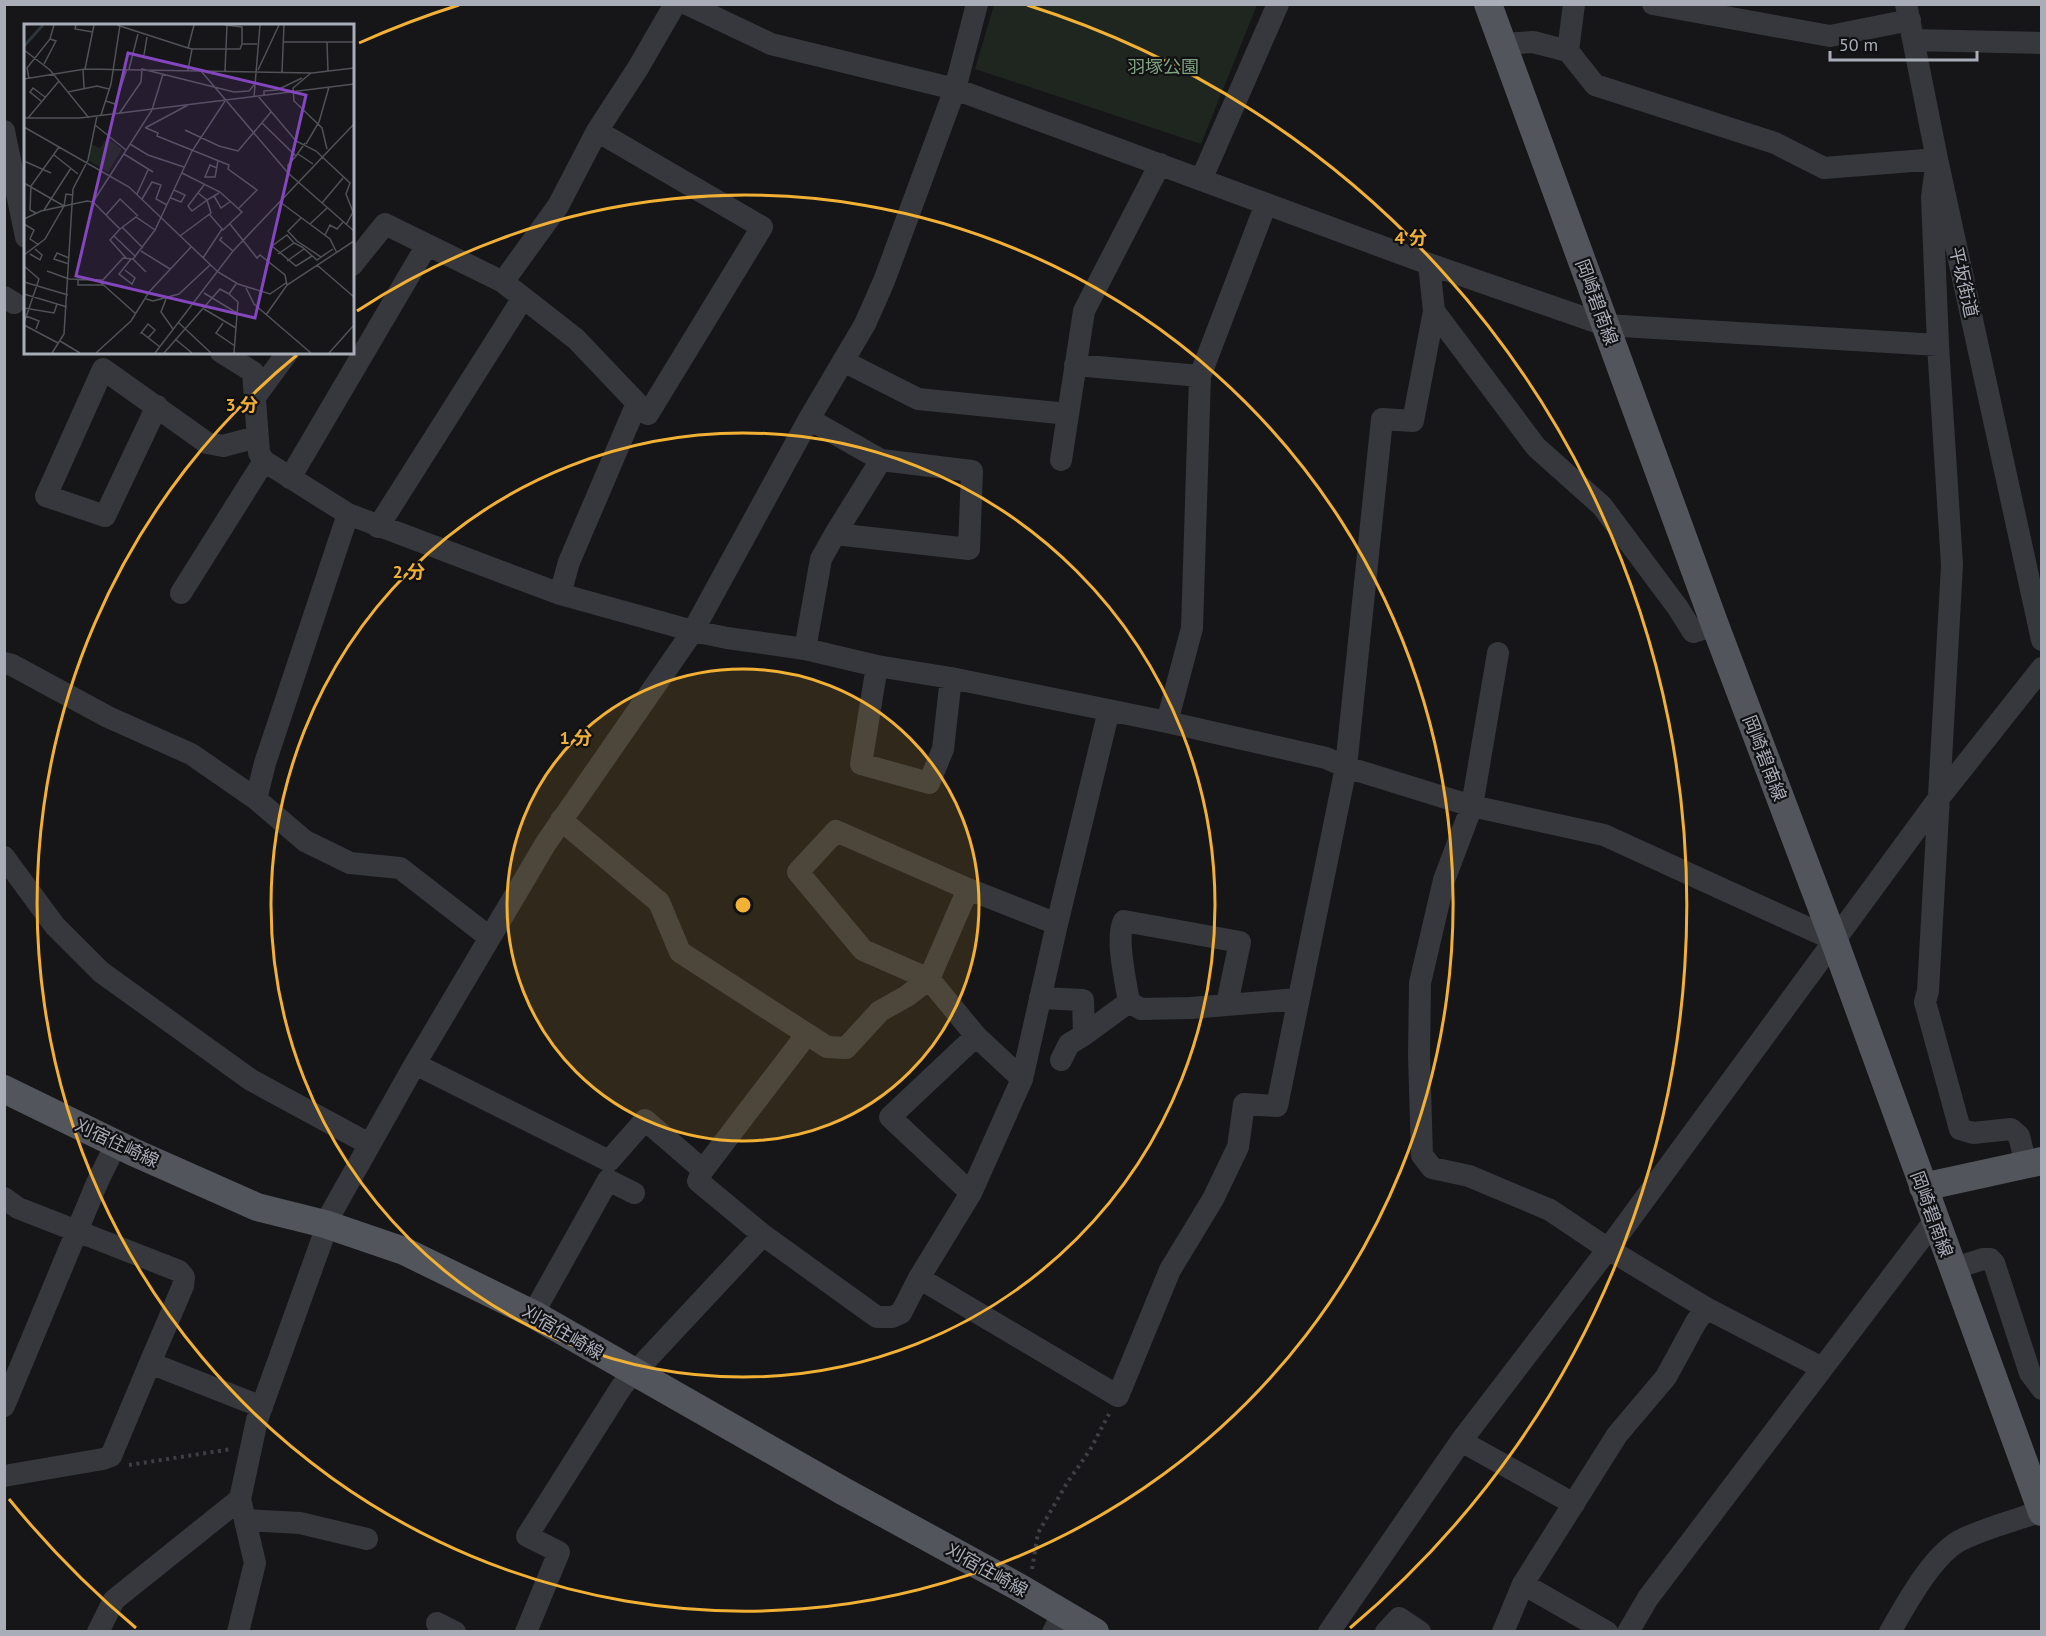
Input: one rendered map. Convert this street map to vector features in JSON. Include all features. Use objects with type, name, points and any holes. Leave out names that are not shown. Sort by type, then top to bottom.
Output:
[{"type":"main road","name":"岡崎碧南線","points":[[1488,4],[1715,625],[1834,940],[2041,1511]]},
{"type":"main road","name":"刈宿住崎線","points":[[4,1089],[116,1144],[257,1207],[325,1224],[404,1251],[533,1314],[833,1486],[1022,1588],[1058,1622],[1095,1632]]},
{"type":"main road","points":[[1923,1187],[2034,1162]]},
{"type":"street","points":[[503,282],[558,206],[597,131],[638,68],[675,4]]},
{"type":"street","points":[[687,4],[771,44],[955,89],[1429,264],[1605,325],[1938,345]]},
{"type":"street","points":[[238,1632],[255,1563],[243,1510],[262,1407],[322,1240],[325,1224],[489,937],[561,820],[693,631],[809,419],[865,324],[884,281],[955,89],[977,4]]},
{"type":"street","points":[[1201,180],[1278,4]]},
{"type":"street","points":[[1568,51],[1574,4]]},
{"type":"street","points":[[1653,4],[1830,36],[1910,22],[2042,43]]},
{"type":"street","name":"平坂街道","points":[[1910,22],[1936,159],[2033,559],[2042,640]]},
{"type":"street","points":[[1502,44],[1533,42],[1568,51],[1595,85],[1775,143],[1824,168],[1936,159],[1932,197],[1938,345],[1952,565],[1928,991],[1925,1002],[1960,1129],[1973,1133],[2011,1129],[2019,1136],[2034,1162]]},
{"type":"street","points":[[4,131],[10,201],[24,232]]},
{"type":"street","points":[[560,594],[569,562],[649,415],[762,227],[597,131]]},
{"type":"street","points":[[1061,460],[1084,311],[1160,164]]},
{"type":"street","points":[[1167,722],[1192,628],[1200,376],[1266,204]]},
{"type":"street","points":[[354,262],[384,224],[503,282],[576,339],[649,415]]},
{"type":"street","points":[[290,477],[427,245]]},
{"type":"street","points":[[919,1278],[1118,1396],[1170,1270],[1213,1199],[1238,1147],[1244,1104],[1277,1106],[1346,766],[1382,419],[1413,421],[1434,311],[1429,264]]},
{"type":"street","points":[[378,527],[523,298]]},
{"type":"street","points":[[1434,311],[1536,447],[1602,506],[1678,608],[1693,632],[1715,625]]},
{"type":"street","points":[[224,354],[253,372],[257,437],[259,453],[264,461],[348,514],[560,594],[693,631],[805,649],[877,666],[951,678],[1167,722],[1326,758],[1472,806],[1604,835],[1834,940]]},
{"type":"street","points":[[255,398],[287,354]]},
{"type":"street","points":[[843,361],[918,399],[1068,414]]},
{"type":"street","points":[[1076,364],[1200,376]]},
{"type":"street","points":[[157,406],[105,516],[46,496],[103,369],[157,406],[207,443],[223,446],[257,437]]},
{"type":"street","points":[[809,419],[881,460],[972,471],[969,549],[835,534]]},
{"type":"street","points":[[805,649],[821,559],[881,460]]},
{"type":"street","points":[[181,593],[264,461]]},
{"type":"street","points":[[256,799],[265,763],[348,514]]},
{"type":"street","points":[[1498,653],[1472,806],[1444,880],[1420,983],[1419,1055],[1422,1155],[1432,1168],[1469,1176],[1550,1210],[1608,1249],[1706,1308],[1822,1368]]},
{"type":"street","points":[[4,663],[108,717],[191,754],[256,799],[305,841],[350,863],[400,868],[489,937]]},
{"type":"street","points":[[877,666],[861,764],[929,783],[943,749],[951,678]]},
{"type":"street","points":[[1330,1631],[1461,1441],[1608,1249],[1939,798],[2042,668]]},
{"type":"street","points":[[807,1034],[703,1170],[698,1181],[763,1235],[877,1317],[892,1317],[901,1313],[919,1278],[971,1193],[1023,1079],[1057,924],[1109,710]]},
{"type":"street","points":[[561,820],[659,902],[680,952],[827,1047],[846,1048],[880,1011],[907,996],[928,979],[968,889]]},
{"type":"street","points":[[1023,1079],[976,1036],[928,979],[863,950],[798,873],[836,831],[968,889],[1057,924]]},
{"type":"street","points":[[4,857],[55,926],[101,972],[251,1080],[369,1144]]},
{"type":"street","points":[[1129,1002],[1122,955],[1121,927],[1124,921],[1240,942],[1227,1004]]},
{"type":"street","points":[[1040,998],[1083,1000],[1084,1035]]},
{"type":"street","points":[[1129,1002],[1141,1009],[1191,1008],[1298,999]]},
{"type":"street","points":[[1061,1060],[1069,1044],[1129,1002]]},
{"type":"street","points":[[971,1193],[890,1117],[976,1036]]},
{"type":"street","points":[[415,1064],[609,1161],[645,1120],[703,1170]]},
{"type":"street","points":[[4,1406],[97,1183],[116,1144]]},
{"type":"street","points":[[533,1314],[608,1180],[634,1193]]},
{"type":"street","points":[[4,1198],[18,1208],[179,1271],[184,1277],[183,1286],[111,1456],[103,1460],[5,1474]]},
{"type":"street","points":[[1628,1632],[1648,1598],[1935,1220]]},
{"type":"street","points":[[526,1632],[559,1552],[527,1536],[622,1386],[763,1235]]},
{"type":"street","points":[[1952,1269],[1983,1259],[1990,1259],[1994,1263],[2030,1373],[2042,1389]]},
{"type":"street","points":[[1503,1632],[1523,1584],[1617,1436],[1666,1377],[1695,1322],[1706,1308]]},
{"type":"street","points":[[150,1363],[262,1407]]},
{"type":"street","points":[[1461,1441],[1574,1504]]},
{"type":"street","points":[[98,1632],[114,1600],[243,1510],[368,1539]]},
{"type":"street","points":[[1890,1632],[1915,1591],[1943,1553],[1962,1539],[2041,1511]]},
{"type":"street","points":[[1523,1584],[1607,1632]]},
{"type":"street","points":[[1386,1632],[1399,1618],[1420,1632]]},
{"type":"path","points":[[1022,1588],[1030,1577],[1038,1533],[1067,1483],[1090,1450],[1118,1396]]},
{"type":"path","points":[[103,1460],[120,1467],[241,1448]]},
{"type":"green space","name":"羽塚公園","points":[[994,4],[1257,5],[1201,144],[975,69]]}]
